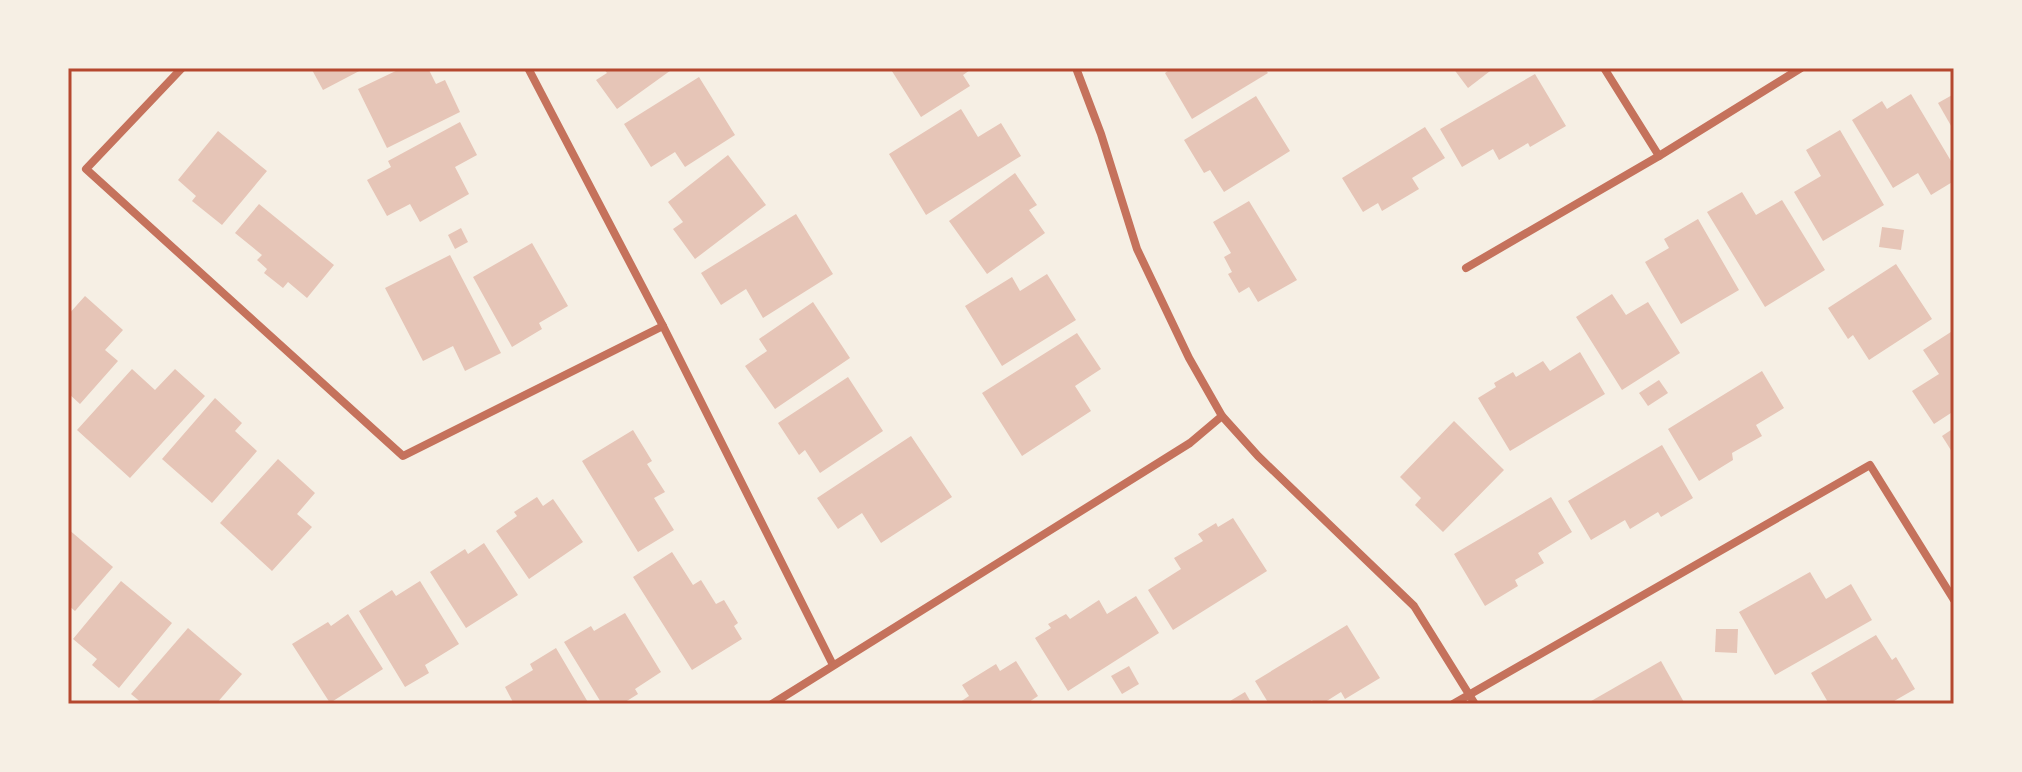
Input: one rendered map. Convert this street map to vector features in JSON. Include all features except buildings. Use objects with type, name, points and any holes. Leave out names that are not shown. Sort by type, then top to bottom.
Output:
[{"type":"street","points":[[182,68],[86,169],[403,456],[663,326]]},
{"type":"street","points":[[528,68],[663,326],[833,665]]},
{"type":"street","points":[[1076,68],[1101,134],[1137,249],[1189,358],[1222,416],[1258,456],[1414,606],[1475,704]]},
{"type":"street","points":[[1604,68],[1659,156]]},
{"type":"street","points":[[1466,268],[1659,156],[1801,68]]},
{"type":"street","points":[[772,704],[1190,443],[1222,416]]},
{"type":"street","points":[[1453,704],[1870,465],[1954,600]]}]
